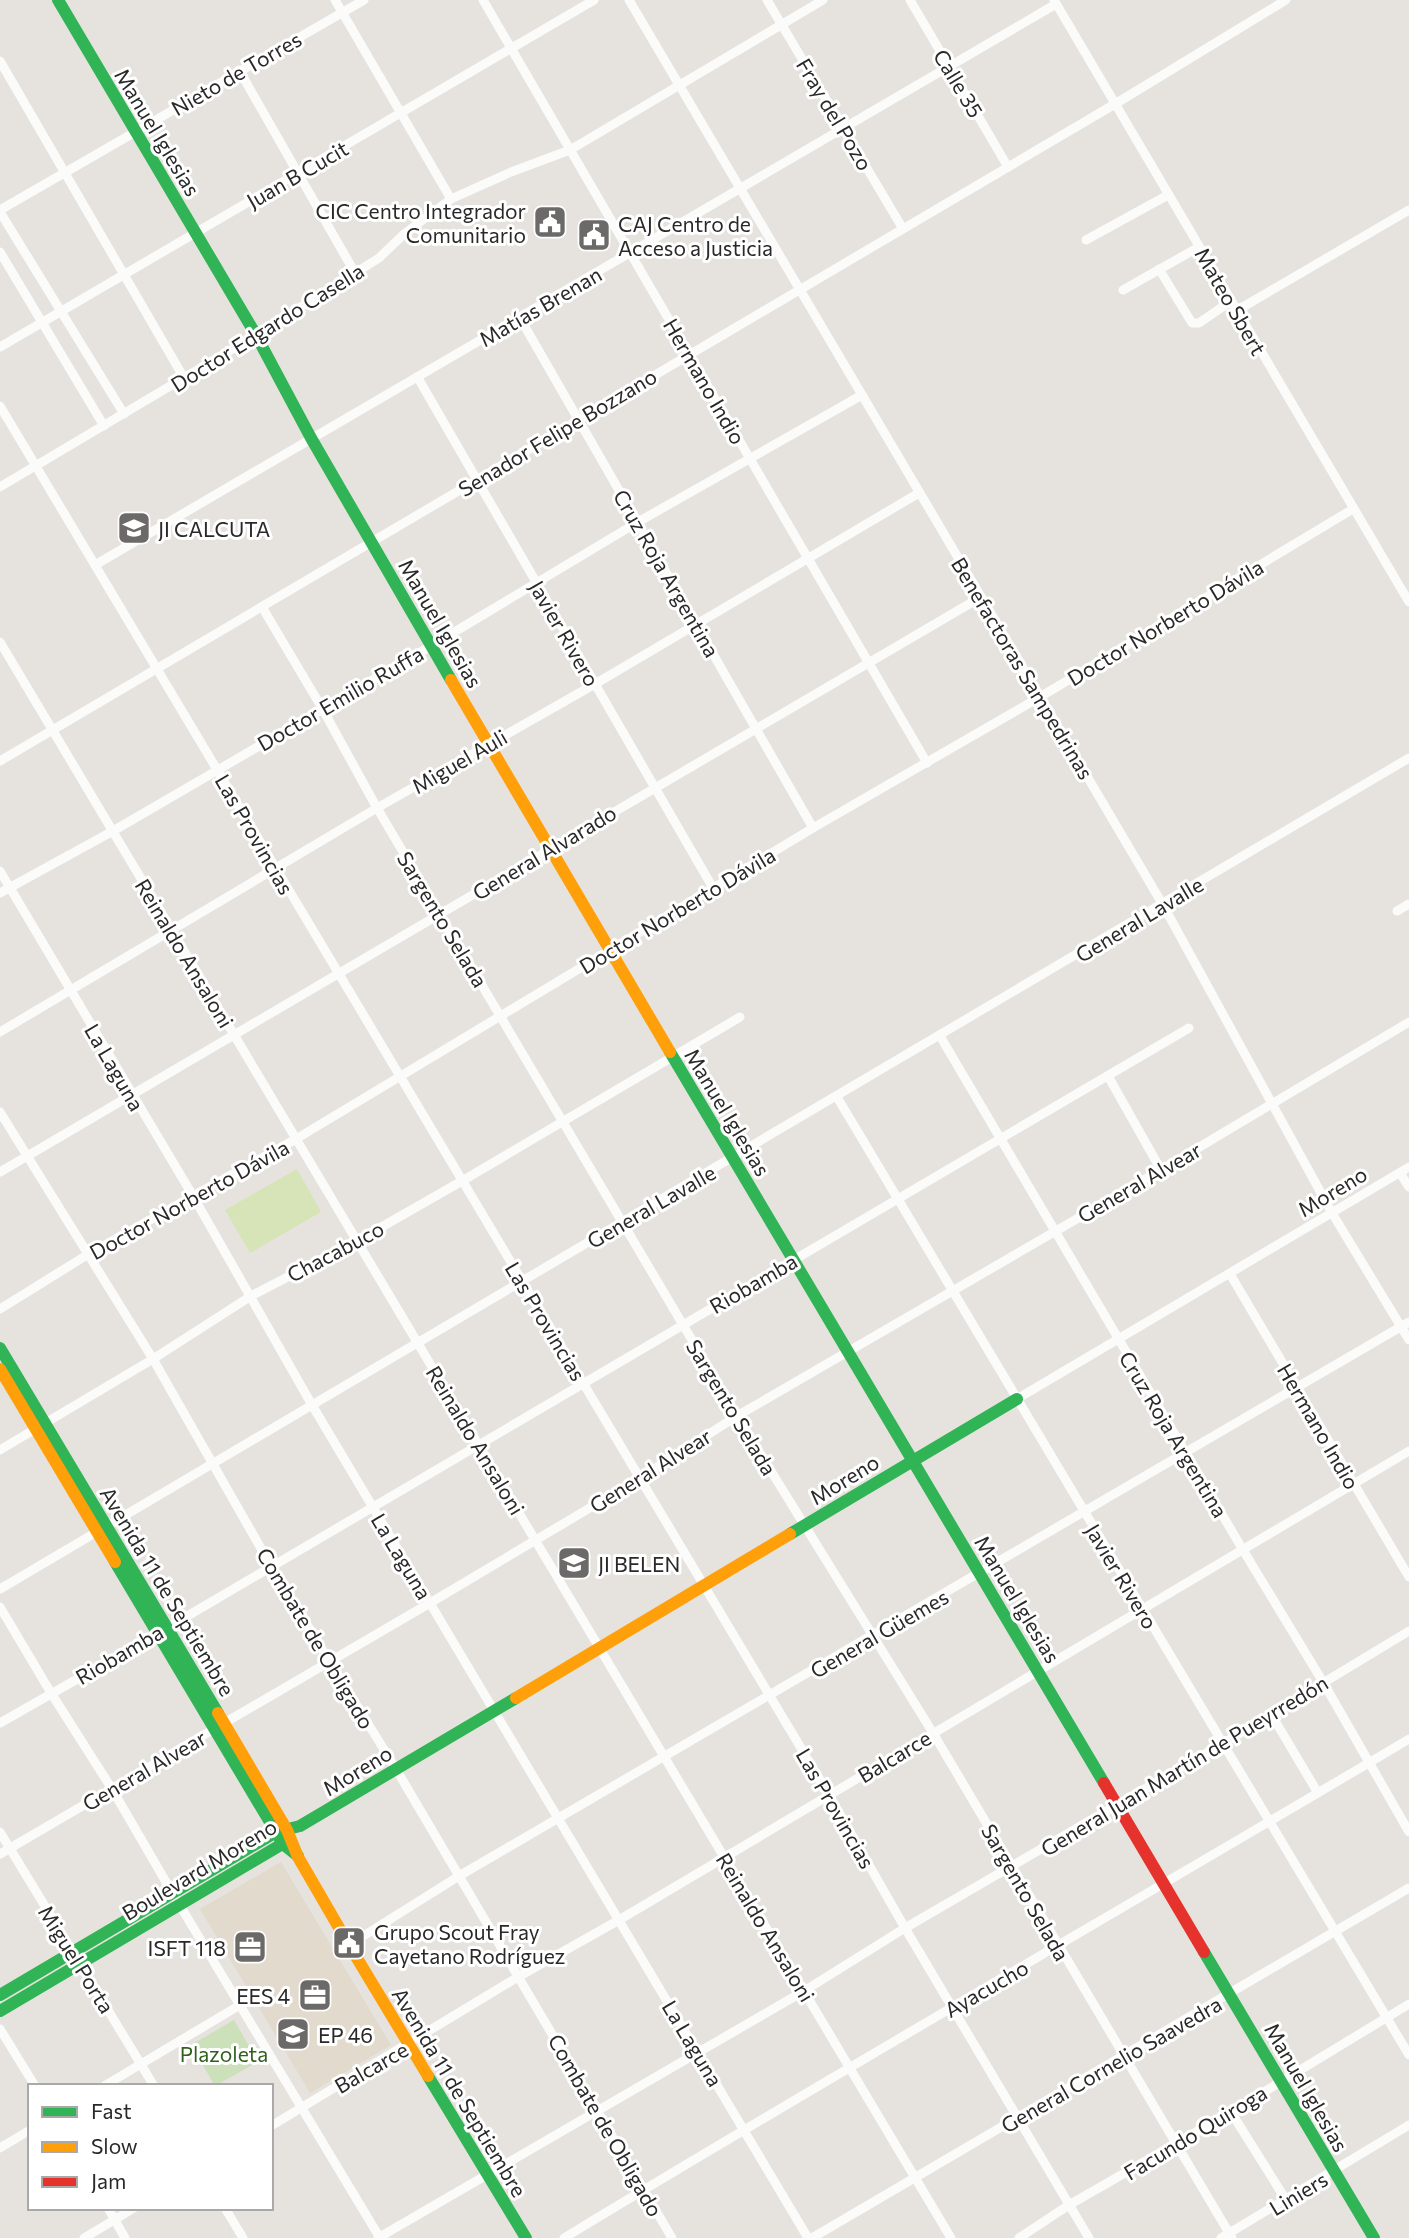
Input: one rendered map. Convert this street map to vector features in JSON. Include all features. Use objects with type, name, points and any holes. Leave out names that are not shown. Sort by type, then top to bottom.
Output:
[{"type":"street","name":"Manuel Iglesias","points":[[58,0],[256,335],[311,438],[488,744],[1374,2238]]},
{"type":"street","points":[[335,0],[451,199]]},
{"type":"street","name":"Nieto de Torres","points":[[0,211],[363,0]]},
{"type":"street","name":"Hermano Indio","points":[[483,0],[927,763]]},
{"type":"street","name":"Juan B Cucit","points":[[0,347],[594,0]]},
{"type":"street","name":"Benefactoras Sampedrinas","points":[[629,0],[1163,905],[1332,1213],[1405,1324],[1409,1340]]},
{"type":"street","name":"Fray del Pozo","points":[[768,0],[903,229]]},
{"type":"street","name":"Doctor Edgardo Casella","points":[[0,488],[184,379],[379,258],[404,234],[451,199],[511,172],[570,150],[823,0]]},
{"type":"street","name":"Calle 35","points":[[910,0],[1008,167]]},
{"type":"street","name":"Senador Felipe Bozzano","points":[[0,761],[1115,104],[1286,0]]},
{"type":"street","name":"Matías Brenan","points":[[95,565],[1055,2]]},
{"type":"street","name":"Mateo Sbert","points":[[1055,2],[1409,602]]},
{"type":"street","points":[[0,61],[184,379]]},
{"type":"street","points":[[239,70],[355,273]]},
{"type":"street","points":[[1086,240],[1168,195]]},
{"type":"street","points":[[1236,311],[1409,210]]},
{"type":"street","points":[[0,211],[124,414]]},
{"type":"street","points":[[1123,289],[1199,247]]},
{"type":"street","points":[[0,252],[104,426]]},
{"type":"street","points":[[1159,269],[1192,323],[1199,323],[1231,301]]},
{"type":"street","name":"Cruz Roja Argentina","points":[[520,317],[813,828]]},
{"type":"street","name":"Javier Rivero","points":[[418,377],[713,888]]},
{"type":"street","name":"Doctor Emilio Ruffa","points":[[0,893],[113,831],[638,522],[862,395]]},
{"type":"street","name":"Las Provincias","points":[[0,405],[770,1696],[1089,2238]]},
{"type":"street","name":"Miguel Auli","points":[[0,1032],[274,868],[595,684],[919,493]]},
{"type":"street","name":"Doctor Norberto Dávila","points":[[0,1309],[87,1255],[296,1139],[813,828],[1040,697],[1353,509]]},
{"type":"street","name":"General Alvarado","points":[[0,1172],[981,597]]},
{"type":"street","name":"Sargento Selada","points":[[262,607],[377,808],[622,1223],[737,1416],[933,1733],[1124,2054],[1227,2236]]},
{"type":"street","name":"Reinaldo Ansaloni","points":[[0,642],[951,2238]]},
{"type":"street","name":"General Lavalle","points":[[0,1589],[1409,758]]},
{"type":"street","name":"La Laguna","points":[[0,872],[193,1196],[312,1405],[810,2238]]},
{"type":"street","points":[[1397,911],[1409,904]]},
{"type":"street","name":"Chacabuco","points":[[0,1450],[153,1359],[251,1296],[463,1181],[740,1017]]},
{"type":"street","name":"General Alvear","points":[[0,1854],[430,1603],[640,1478],[737,1416],[1161,1170],[1409,1022]]},
{"type":"street","name":"Riobamba","points":[[0,1723],[1189,1028]]},
{"type":"street","name":"Cruz Roja Argentina","points":[[940,1036],[1409,1832]]},
{"type":"street","points":[[1108,1076],[1161,1170]]},
{"type":"street","name":"Javier Rivero","points":[[837,1097],[1409,2055]]},
{"type":"street","name":"Combate de Obligado","points":[[0,1112],[153,1359],[271,1566],[396,1769],[672,2238]]},
{"type":"street","points":[[1405,1170],[1409,1187]]},
{"type":"street","name":"Moreno","points":[[300,1826],[598,1646],[1405,1170]]},
{"type":"street","name":"Hermano Indio","points":[[1230,1274],[1409,1577]]},
{"type":"street","name":"General Güemes","points":[[349,1944],[1405,1324]]},
{"type":"street","name":"Avenida 11 de Septiembre","points":[[0,1348],[41,1427],[526,2238]]},
{"type":"street","name":"Avenida 11 de Septiembre","points":[[0,1369],[41,1427]]},
{"type":"street","name":"Balcarce","points":[[273,2125],[1409,1451]]},
{"type":"street","points":[[0,1607],[113,1789],[379,2238]]},
{"type":"street","name":"General Juan Martín de Pueyrredón","points":[[379,2238],[804,1991],[905,1928],[1222,1744],[1409,1631]]},
{"type":"street","points":[[1271,1714],[1318,1793]]},
{"type":"street","name":"Ayacucho","points":[[564,2238],[847,2067],[1058,1947],[1409,1739]]},
{"type":"street","name":"Boulevard Moreno","points":[[0,2011],[76,1958],[300,1826]]},
{"type":"street","name":"Miguel Porta","points":[[0,1832],[152,2084]]},
{"type":"street","name":"General Cornelio Saavedra","points":[[810,2238],[916,2179],[1409,1888]]},
{"type":"street","name":"Boulevard Moreno","points":[[0,1995],[76,1958]]},
{"type":"street","name":"Facundo Quiroga","points":[[1018,2238],[1069,2205],[1231,2112],[1409,2004]]},
{"type":"street","points":[[107,2084],[240,2005]]},
{"type":"street","points":[[0,2029],[34,2084]]},
{"type":"street","points":[[1231,2112],[1286,2200]]},
{"type":"street","name":"Liniers","points":[[1227,2236],[1409,2124]]},
{"type":"street","points":[[0,2148],[28,2131]]},
{"type":"street","points":[[108,2210],[125,2238]]},
{"type":"street","points":[[84,2238],[131,2210]]},
{"type":"street","points":[[226,2210],[243,2238]]},
{"type":"shaded area","points":[[281,1862],[391,2045],[310,2093],[200,1909]]},
{"type":"green space","points":[[297,1169],[321,1212],[250,1253],[225,1210]]},
{"type":"green space","name":"Plazoleta","points":[[234,2020],[258,2062],[219,2084],[214,2084],[191,2045]]},
{"type":"traffic: fast","points":[[58,0],[256,335],[311,438],[451,680]]},
{"type":"traffic: fast","points":[[670,1052],[1104,1783]]},
{"type":"traffic: fast","points":[[0,1348],[218,1713]]},
{"type":"traffic: fast","points":[[790,1534],[1017,1399]]},
{"type":"traffic: fast","points":[[115,1562],[283,1844],[298,1856]]},
{"type":"traffic: fast","points":[[0,1995],[276,1832],[300,1826],[516,1698]]},
{"type":"traffic: fast","points":[[0,2011],[289,1840]]},
{"type":"traffic: fast","points":[[1204,1952],[1374,2238]]},
{"type":"traffic: fast","points":[[428,2076],[526,2238]]},
{"type":"traffic: slow","points":[[451,680],[670,1052]]},
{"type":"traffic: slow","points":[[0,1369],[115,1562]]},
{"type":"traffic: slow","points":[[516,1698],[790,1534]]},
{"type":"traffic: slow","points":[[218,1713],[287,1830],[298,1857],[428,2076]]},
{"type":"traffic: jam","points":[[1104,1783],[1204,1952]]},
{"type":"place","name":"CIC Centro Integrador Comunitario","points":[[550,222]]},
{"type":"place","name":"CAJ Centro de Acceso a Justicia","points":[[594,235]]},
{"type":"place","name":"JI CALCUTA","points":[[134,528]]},
{"type":"place","name":"JI BELEN","points":[[574,1563]]},
{"type":"place","name":"Grupo Scout Fray Cayetano Rodríguez","points":[[349,1943]]},
{"type":"place","name":"ISFT 118","points":[[250,1947]]},
{"type":"place","name":"EES 4","points":[[315,1995]]},
{"type":"place","name":"EP 46","points":[[293,2034]]}]
